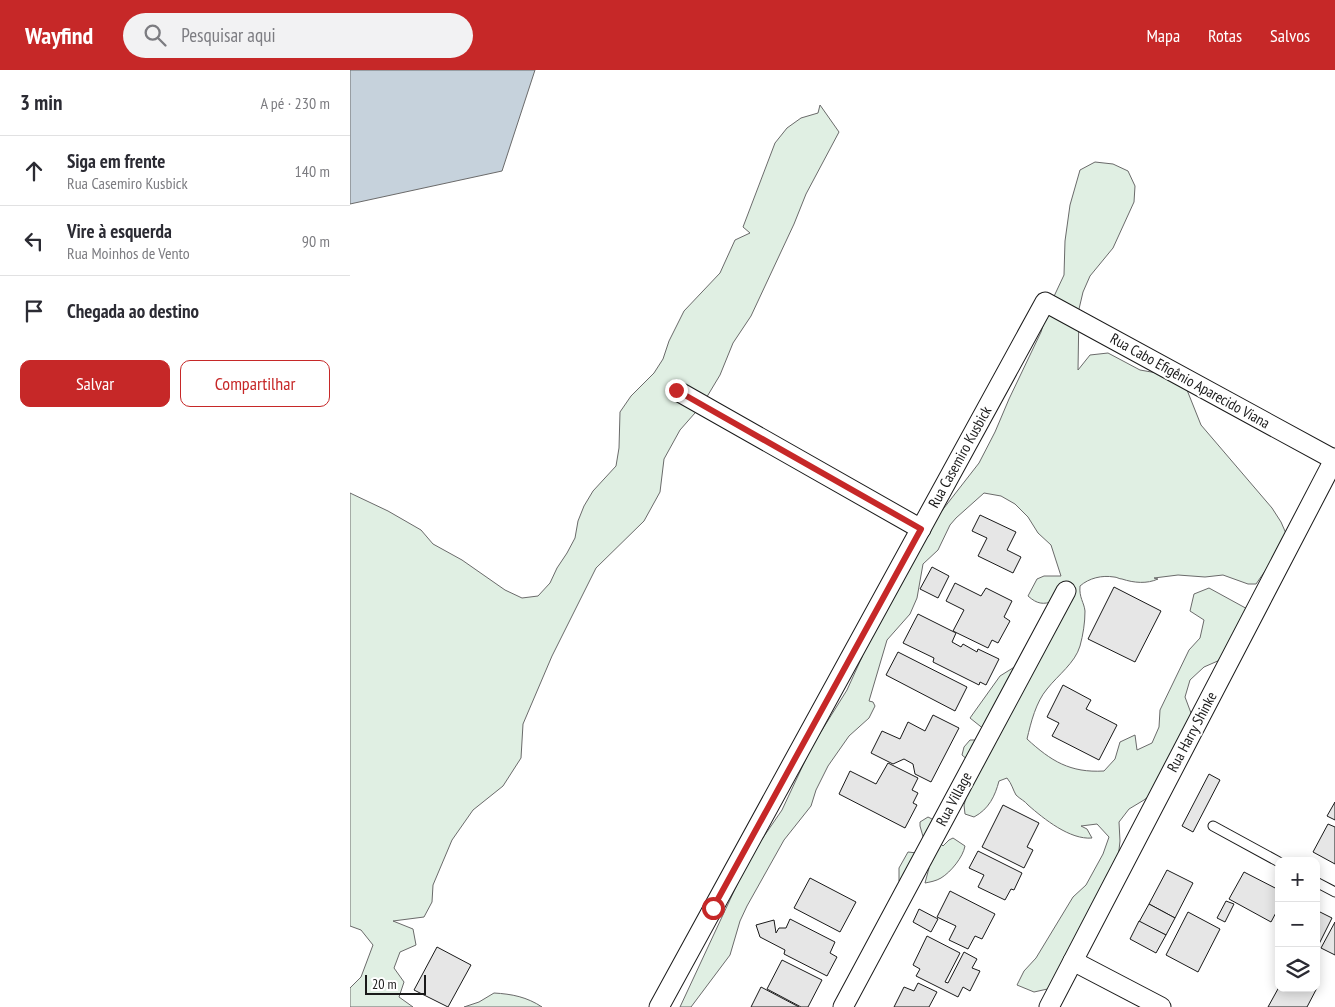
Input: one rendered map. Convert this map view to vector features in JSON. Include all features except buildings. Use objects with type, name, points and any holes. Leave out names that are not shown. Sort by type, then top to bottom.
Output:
[{"type":"street","name":"Rua Cabo Efigênio Aparecido Viana","points":[[1045,302],[1335,459]]},
{"type":"street","name":"Rua Casemiro Kusbick","points":[[659,1007],[1045,302]]},
{"type":"street","points":[[676,390],[921,529]]},
{"type":"street","name":"Rua Harry Shinke","points":[[1048,1007],[1335,459]]},
{"type":"street","name":"Rua Village","points":[[843,1007],[1066,591]]},
{"type":"street","points":[[1073,961],[1161,1007]]},
{"type":"lane","points":[[1213,826],[1275,860]]},
{"type":"lane","points":[[1320,884],[1335,892]]},
{"type":"green space","points":[[820,105],[839,132],[806,194],[751,316],[733,343],[720,375],[702,405],[680,430],[664,459],[660,492],[644,521],[596,568],[552,656],[523,724],[521,758],[503,786],[473,810],[452,840],[433,885],[432,902],[424,917],[393,921],[413,929],[416,945],[400,952],[394,968],[404,982],[399,997],[413,1007],[350,1007],[350,988],[361,977],[373,945],[361,930],[350,926],[350,493],[388,511],[421,530],[433,544],[462,560],[505,590],[522,598],[538,596],[550,583],[575,538],[578,521],[593,491],[616,466],[619,448],[620,412],[631,396],[654,373],[663,359],[669,341],[684,311],[720,273],[735,240],[750,233],[743,227],[775,143],[787,128],[801,118],[818,113]]},
{"type":"green space","points":[[1095,162],[1113,164],[1128,171],[1135,186],[1134,202],[1113,248],[1090,276],[1083,292],[1079,309],[1078,370],[1090,355],[1108,353],[1140,370],[1157,373],[1187,390],[1201,425],[1272,508],[1288,538],[1256,584],[1248,584],[1223,575],[1205,577],[1178,575],[1154,578],[1158,579],[1149,582],[1131,581],[1109,576],[1100,577],[1087,581],[1080,586],[1080,594],[1085,611],[1084,629],[1078,652],[1040,700],[1032,719],[1027,739],[1044,754],[1071,768],[1081,770],[1104,771],[1115,759],[1120,742],[1135,735],[1137,750],[1152,743],[1159,727],[1160,710],[1189,650],[1200,638],[1204,620],[1190,611],[1194,594],[1209,588],[1251,611],[1220,660],[1204,667],[1190,680],[1185,697],[1191,713],[1188,730],[1158,789],[1129,809],[1119,822],[1120,841],[1118,859],[1052,988],[1034,992],[1017,985],[1024,971],[1036,958],[1073,897],[1086,885],[1103,854],[1109,837],[1097,824],[1081,826],[1087,829],[1092,838],[1075,836],[1058,828],[1016,795],[1007,778],[999,781],[996,792],[984,810],[974,817],[965,814],[964,805],[969,788],[969,761],[962,755],[964,747],[970,740],[978,740],[985,730],[970,718],[1000,676],[1032,656],[1055,632],[1062,616],[1054,601],[1040,603],[1028,596],[1037,579],[1044,576],[1061,576],[1051,545],[1038,533],[1028,517],[1015,504],[1001,496],[984,493],[956,518],[950,525],[938,550],[923,564],[917,598],[910,614],[887,640],[869,701],[873,702],[875,706],[869,718],[849,736],[828,766],[816,790],[811,806],[784,840],[747,906],[740,921],[730,955],[691,1007],[680,1007],[742,874],[760,842],[782,810],[812,746],[847,690],[862,657],[868,636],[905,577],[937,517],[979,463],[995,432],[1041,332],[1049,307],[1064,275],[1065,241],[1070,205],[1080,170]]},
{"type":"green space","points":[[928,817],[936,821],[940,843],[943,846],[953,838],[965,846],[964,850],[956,864],[941,878],[925,883],[929,868],[925,866],[902,885],[899,881],[899,868],[908,852],[917,853],[924,840],[920,822]]},
{"type":"green space","points":[[494,993],[519,997],[542,1007],[464,1007],[479,1002]]},
{"type":"shaded area","points":[[350,70],[535,70],[502,171],[350,204]]},
{"type":"route","points":[[676,390],[921,529],[713,908]]}]
